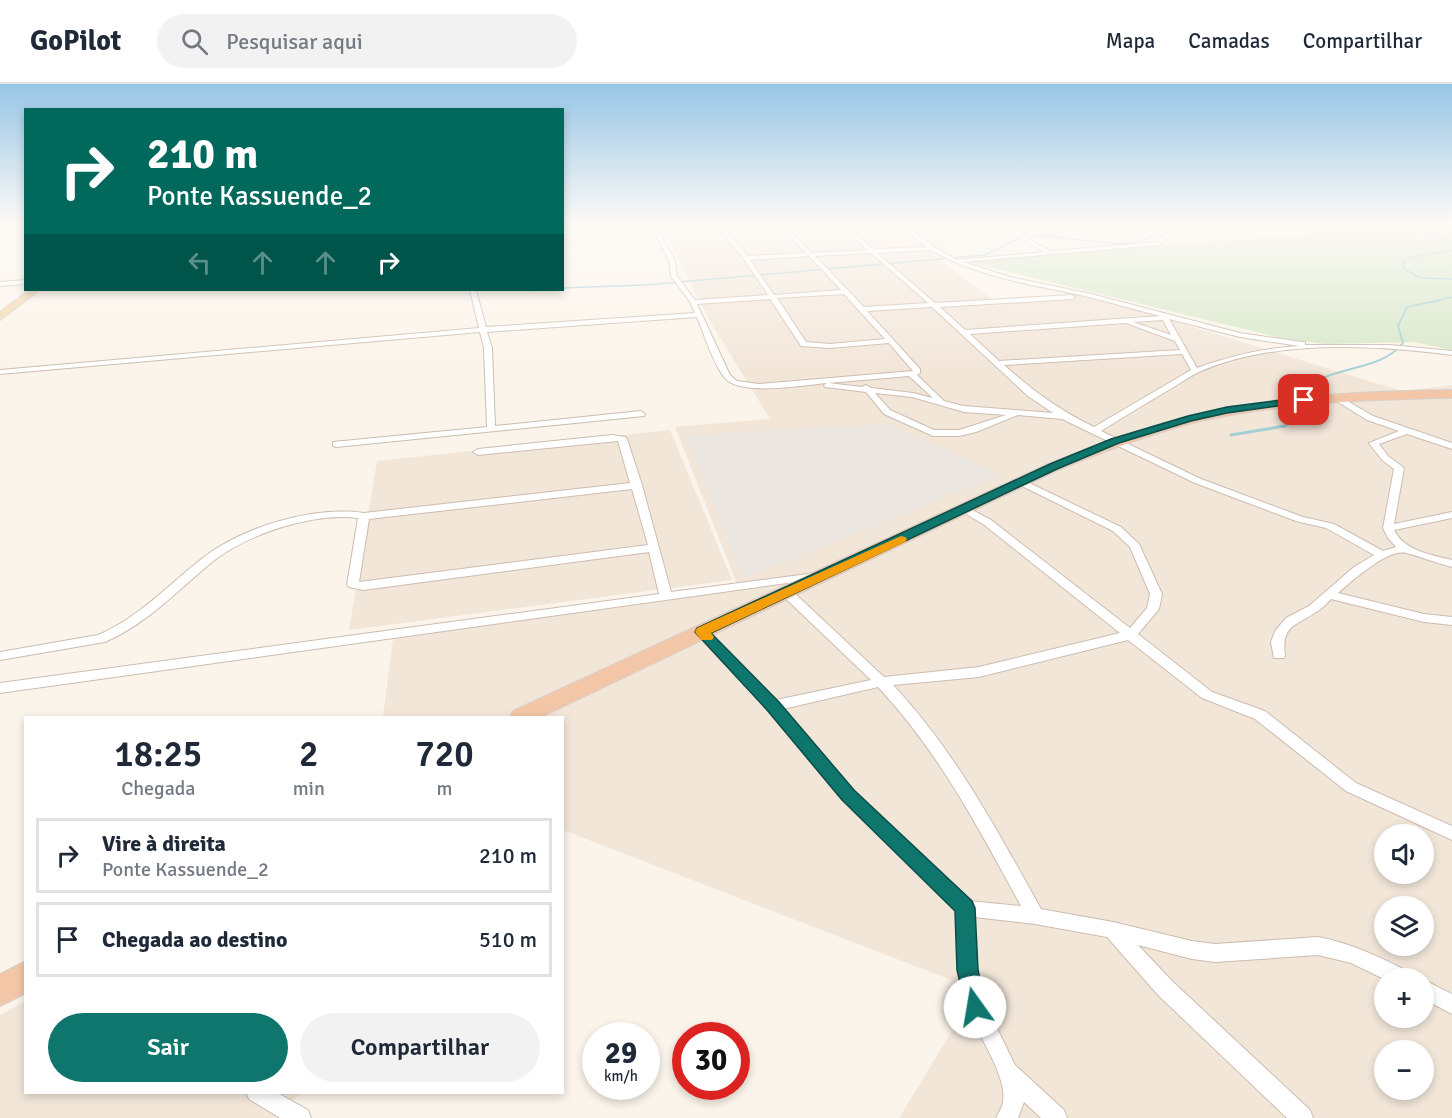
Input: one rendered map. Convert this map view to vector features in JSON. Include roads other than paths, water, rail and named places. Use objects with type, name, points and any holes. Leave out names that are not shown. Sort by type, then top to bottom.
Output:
[{"type":"highway","points":[[524,716],[965,508],[1115,441],[1217,412],[1334,397],[1452,394]]},
{"type":"highway","points":[[0,991],[24,977]]},
{"type":"main road","points":[[0,317],[34,291]]},
{"type":"street","points":[[674,273],[693,302],[727,376],[735,383],[759,386],[912,375],[916,371],[827,273]]},
{"type":"street","points":[[757,273],[800,340],[809,346],[891,341]]},
{"type":"street","points":[[896,273],[1031,394],[1064,416],[1198,481],[1300,519],[1330,526],[1382,555]]},
{"type":"street","points":[[995,273],[1240,335],[1318,347]]},
{"type":"street","points":[[0,284],[24,282]]},
{"type":"street","points":[[473,291],[485,329],[491,429]]},
{"type":"street","points":[[693,302],[846,292]]},
{"type":"street","points":[[862,309],[1091,296]]},
{"type":"street","points":[[0,372],[485,329],[699,315]]},
{"type":"street","points":[[964,332],[1165,316]]},
{"type":"street","points":[[1165,316],[1195,371]]},
{"type":"street","points":[[1122,321],[1177,339]]},
{"type":"street","points":[[1094,431],[1195,371],[1212,363],[1242,356],[1318,347],[1359,345],[1452,353]]},
{"type":"street","points":[[996,363],[1184,352]]},
{"type":"street","points":[[912,375],[945,404]]},
{"type":"street","points":[[859,379],[887,412],[933,433],[968,431],[1022,413]]},
{"type":"street","points":[[821,382],[832,387],[913,395],[964,409],[1064,416]]},
{"type":"street","points":[[1334,397],[1370,418],[1452,446]]},
{"type":"street","points":[[336,444],[641,414]]},
{"type":"street","points":[[1406,431],[1374,443],[1385,458],[1399,468],[1388,528],[1392,537],[1404,548],[1452,564]]},
{"type":"street","points":[[478,452],[612,438],[622,439],[637,485],[666,597]]},
{"type":"street","points":[[773,706],[881,682],[979,672],[1131,635],[1153,609],[1156,594],[1135,546],[1117,529],[1021,482]]},
{"type":"street","points":[[0,656],[100,639],[114,634],[130,625],[210,558],[238,542],[312,516],[347,512],[364,516],[637,485]]},
{"type":"street","points":[[965,508],[987,522],[1207,695],[1260,715],[1351,787],[1452,833]]},
{"type":"street","points":[[1388,528],[1452,515]]},
{"type":"street","points":[[364,516],[354,585],[363,586],[654,548]]},
{"type":"street","points":[[1279,655],[1277,642],[1281,631],[1290,621],[1313,609],[1358,569],[1382,555],[1404,548]]},
{"type":"street","points":[[0,688],[829,574]]},
{"type":"street","points":[[787,593],[881,682],[944,757],[982,818],[1035,916]]},
{"type":"street","points":[[1330,595],[1424,618],[1452,621]]},
{"type":"street","points":[[702,632],[773,706],[848,795],[965,908],[1035,916],[1113,930],[1192,950],[1215,953],[1318,946],[1335,948],[1382,968]]},
{"type":"street","points":[[965,908],[967,970],[979,1019],[1008,1072],[1014,1101],[1007,1118]]},
{"type":"street","points":[[1113,930],[1165,988],[1302,1118]]},
{"type":"street","points":[[1434,994],[1452,1004]]},
{"type":"street","points":[[1008,1072],[1056,1118]]},
{"type":"street","points":[[259,1094],[300,1118]]},
{"type":"waterway","points":[[564,288],[646,285],[779,273]]},
{"type":"waterway","points":[[1412,273],[1420,278],[1452,279]]},
{"type":"waterway","points":[[1434,301],[1452,297]]},
{"type":"waterway","points":[[1309,386],[1332,374],[1383,359],[1394,352],[1403,343],[1398,326],[1407,307],[1441,300]]},
{"type":"waterway","points":[[1231,435],[1285,426],[1306,407]]}]
